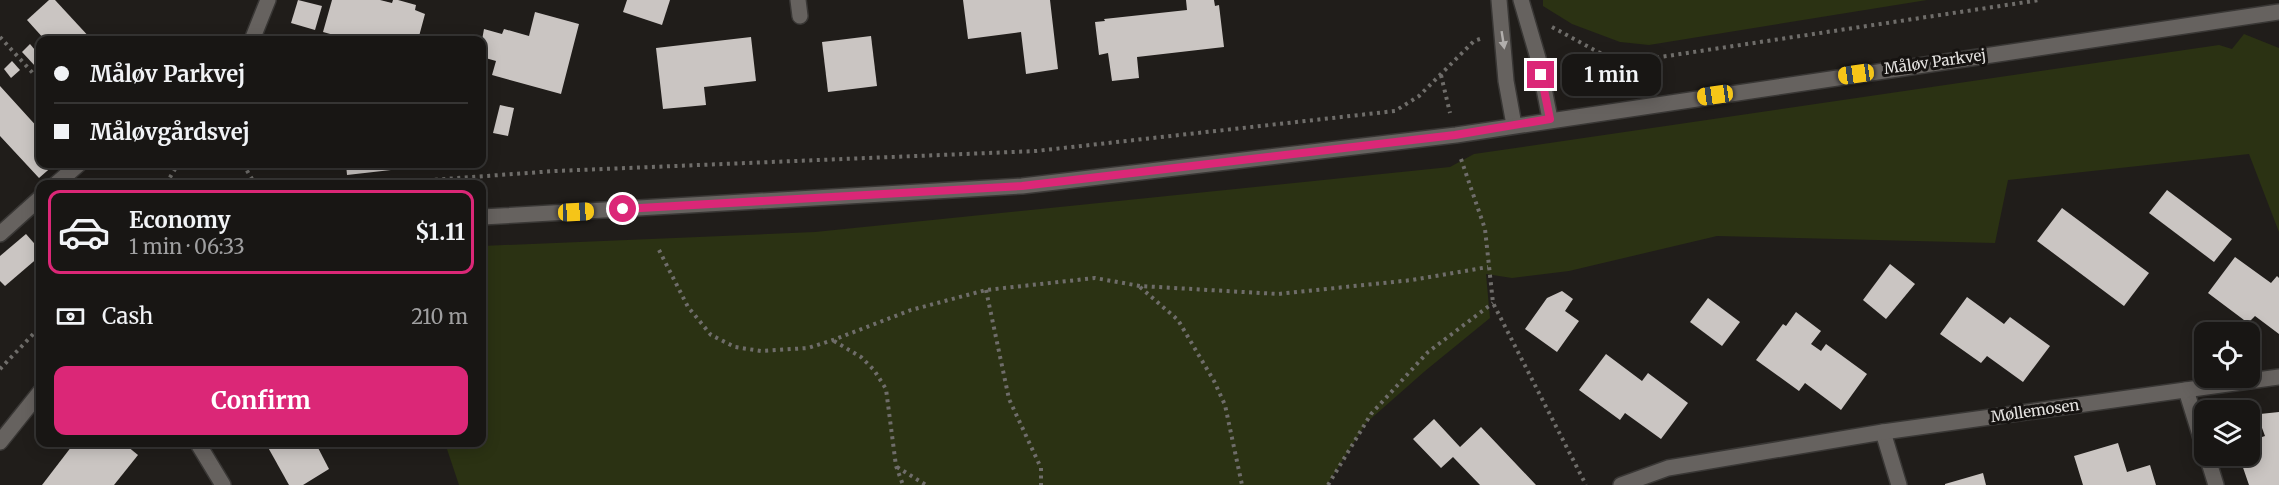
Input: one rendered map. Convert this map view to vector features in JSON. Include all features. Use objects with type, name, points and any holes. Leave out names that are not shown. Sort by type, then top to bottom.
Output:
[{"type":"street","points":[[254,36],[268,0]]},
{"type":"street","points":[[798,0],[800,16]]},
{"type":"street","points":[[1499,0],[1514,125]]},
{"type":"street","points":[[1521,0],[1538,58],[1550,119]]},
{"type":"street","name":"Måløv Parkvej","points":[[486,217],[1022,186],[1455,135],[2279,12]]},
{"type":"street","points":[[61,180],[74,168]]},
{"type":"street","points":[[0,234],[36,202]]},
{"type":"street","name":"Møllemosen","points":[[1621,485],[1668,468],[1883,432],[2279,376]]},
{"type":"street","points":[[2186,390],[2194,416]]},
{"type":"street","points":[[0,442],[36,397]]},
{"type":"street","points":[[1883,432],[1899,485]]},
{"type":"street","points":[[200,447],[223,485]]},
{"type":"street","points":[[2210,466],[2216,485]]},
{"type":"path","points":[[1530,29],[1549,26],[1561,30],[1598,52],[1627,62],[2040,0]]},
{"type":"path","points":[[430,180],[555,171],[1036,151],[1395,111],[1419,96],[1474,41],[1502,35]]},
{"type":"path","points":[[0,37],[36,77]]},
{"type":"path","points":[[1441,75],[1466,176],[1485,229],[1493,303],[1586,485]]},
{"type":"path","points":[[660,250],[688,307],[711,335],[735,347],[761,351],[808,348],[911,310],[986,290],[1095,278],[1140,286],[1278,294],[1412,280],[1488,267]]},
{"type":"path","points":[[1140,286],[1178,320],[1214,381],[1225,405],[1242,485]]},
{"type":"path","points":[[986,290],[1009,399],[1041,468],[1041,485]]},
{"type":"path","points":[[1328,485],[1371,414],[1428,352],[1493,303]]},
{"type":"path","points":[[0,369],[36,331]]},
{"type":"path","points":[[833,340],[861,357],[874,370],[886,389],[896,466],[903,485]]},
{"type":"path","points":[[896,466],[926,485]]},
{"type":"green space","points":[[1543,0],[1927,0],[1649,45],[1620,42],[1572,24],[1543,6]]},
{"type":"green space","points":[[2244,34],[2279,48],[2279,232],[2249,154],[2008,180],[1995,243],[1717,236],[1569,271],[1512,278],[1486,274],[1490,318],[1366,423],[1327,485],[459,485],[446,447],[486,447],[486,246],[815,232],[1450,167],[1474,154],[2219,45],[2232,49]]},
{"type":"building","points":[[49,0],[55,0],[88,36],[41,36],[27,20]]},
{"type":"building","points":[[298,0],[322,6],[315,30],[291,23]]},
{"type":"building","points":[[332,0],[380,0],[392,3],[393,0],[398,0],[416,5],[415,10],[425,14],[419,36],[338,36],[323,32]]},
{"type":"building","points":[[627,0],[670,0],[662,25],[623,12]]},
{"type":"building","points":[[963,0],[1050,0],[1058,69],[1026,74],[1021,32],[968,39]]},
{"type":"building","points":[[1186,0],[1214,0],[1215,6],[1219,5],[1224,47],[1137,57],[1139,78],[1112,81],[1108,53],[1099,55],[1095,22],[1105,21],[1104,19],[1187,10]]},
{"type":"building","points":[[535,12],[579,24],[561,94],[492,75],[496,61],[486,58],[484,29],[502,34],[504,29],[529,36]]},
{"type":"building","points":[[871,36],[877,86],[828,92],[822,42]]},
{"type":"building","points":[[751,37],[756,81],[704,87],[706,105],[663,109],[656,48]]},
{"type":"building","points":[[30,44],[36,51],[36,67],[22,52]]},
{"type":"building","points":[[12,61],[20,70],[11,78],[4,69]]},
{"type":"building","points":[[0,86],[36,126],[36,168],[50,168],[39,178],[0,136]]},
{"type":"building","points":[[500,105],[514,108],[508,136],[493,133]]},
{"type":"building","points":[[346,168],[391,168],[391,170],[347,175]]},
{"type":"building","points":[[2167,190],[2232,239],[2214,262],[2149,213]]},
{"type":"building","points":[[2062,208],[2149,273],[2124,306],[2037,241]]},
{"type":"building","points":[[26,234],[36,245],[36,259],[5,286],[0,281],[0,256]]},
{"type":"building","points":[[2235,257],[2271,283],[2277,276],[2279,278],[2279,334],[2255,316],[2247,322],[2208,293]]},
{"type":"building","points":[[1890,264],[1915,284],[1886,319],[1863,300]]},
{"type":"building","points":[[1562,291],[1573,299],[1565,311],[1579,321],[1557,352],[1525,329],[1547,298]]},
{"type":"building","points":[[1967,297],[2004,324],[2010,317],[2050,346],[2023,382],[1987,356],[1981,363],[1940,334]]},
{"type":"building","points":[[1708,298],[1740,322],[1722,346],[1690,322]]},
{"type":"building","points":[[1796,312],[1821,331],[1811,344],[1821,351],[1826,344],[1867,374],[1841,410],[1805,383],[1799,391],[1756,360],[1783,324],[1786,326]]},
{"type":"building","points":[[1606,354],[1642,381],[1648,373],[1688,403],[1661,439],[1625,413],[1620,420],[1579,390]]},
{"type":"building","points":[[2279,412],[2279,485],[2249,485],[2242,466],[2260,466],[2260,438],[2265,436],[2260,422],[2260,414]]},
{"type":"building","points":[[1434,419],[1460,447],[1481,427],[1536,485],[1480,485],[1453,457],[1441,468],[1413,439]]},
{"type":"building","points":[[2118,443],[2127,472],[2150,465],[2156,485],[2083,485],[2074,456]]},
{"type":"building","points":[[71,447],[128,447],[138,455],[114,485],[42,485]]},
{"type":"building","points":[[268,447],[318,447],[329,469],[303,485],[289,485]]},
{"type":"building","points":[[1983,473],[1986,485],[1945,485],[1945,484]]},
{"type":"route","points":[[623,209],[1022,186],[1455,135],[1550,119],[1541,75]]}]
